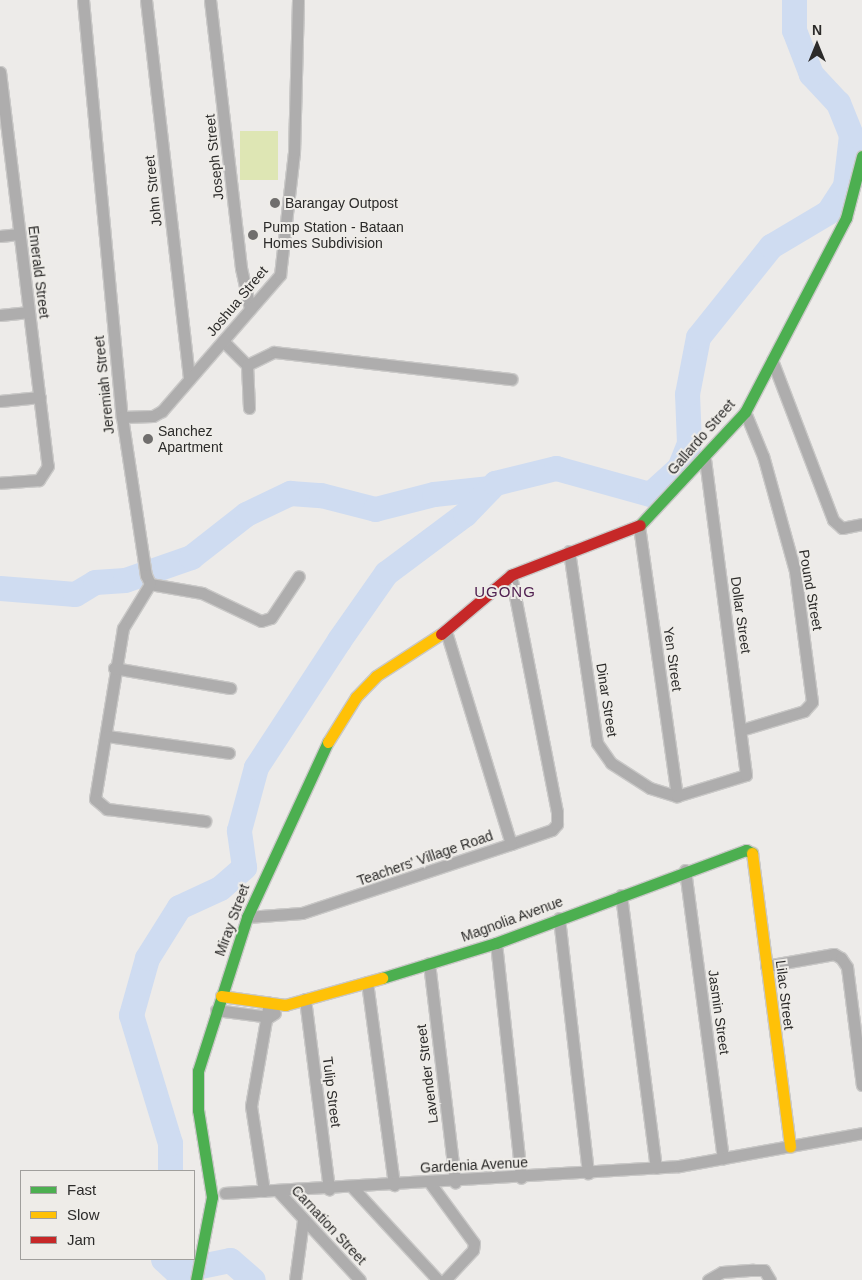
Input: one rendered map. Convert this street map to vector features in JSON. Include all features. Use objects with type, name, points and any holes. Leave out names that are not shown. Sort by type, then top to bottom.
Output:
[{"type":"street","name":"Jeremiah Street","points":[[83,0],[122,418],[146,575]]},
{"type":"street","name":"John Street","points":[[146,0],[189,379]]},
{"type":"street","name":"Joseph Street","points":[[210,0],[240,268],[250,309]]},
{"type":"street","name":"Joshua Street","points":[[122,418],[153,416],[189,379],[280,275],[294,153],[298,0]]},
{"type":"street","name":"Emerald Street","points":[[0,72],[3,130],[19,234],[48,466],[45,476],[0,483]]},
{"type":"street","name":"Gallardo Street","points":[[446,631],[511,575],[569,551],[639,526],[705,460],[745,412],[846,218],[862,156]]},
{"type":"street","points":[[0,236],[19,234]]},
{"type":"street","points":[[0,315],[29,312]]},
{"type":"street","points":[[223,341],[247,365],[249,408]]},
{"type":"street","points":[[247,365],[274,352],[511,379]]},
{"type":"street","points":[[772,360],[833,520],[842,528],[862,524]]},
{"type":"street","points":[[0,401],[40,397]]},
{"type":"street","name":"Pound Street","points":[[741,730],[804,711],[812,702],[795,571],[763,456],[745,412]]},
{"type":"street","name":"Dollar Street","points":[[677,796],[746,775],[705,460]]},
{"type":"street","name":"Yen Street","points":[[639,526],[677,796]]},
{"type":"street","name":"Dinar Street","points":[[569,551],[597,743],[611,763],[629,775],[664,795],[677,796]]},
{"type":"street","points":[[205,821],[98,805],[95,799],[107,736],[114,668],[126,620],[146,575],[202,592],[265,621],[299,576]]},
{"type":"street","points":[[511,575],[557,812],[557,824],[552,830],[511,844]]},
{"type":"street","name":"Teachers' Village Road","points":[[247,917],[302,914],[511,844],[446,631]]},
{"type":"street","name":"Miray Street","points":[[196,1279],[203,1251],[212,1197],[198,1110],[198,1071],[247,917],[303,782],[356,697],[376,676],[446,631]]},
{"type":"street","points":[[114,668],[230,688]]},
{"type":"street","points":[[107,736],[229,753]]},
{"type":"street","name":"Magnolia Avenue","points":[[221,996],[285,1005],[305,1000],[496,943],[685,870],[746,850]]},
{"type":"street","name":"Lilac Street","points":[[746,850],[753,854],[790,1148]]},
{"type":"street","name":"Jasmin Street","points":[[685,870],[723,1158]]},
{"type":"street","points":[[621,895],[656,1168]]},
{"type":"street","points":[[559,918],[588,1173]]},
{"type":"street","points":[[496,943],[521,1178]]},
{"type":"street","points":[[766,966],[834,954],[841,958],[847,967],[862,1085]]},
{"type":"street","name":"Lavender Street","points":[[429,963],[455,1182]]},
{"type":"street","points":[[367,982],[394,1185]]},
{"type":"street","name":"Tulip Street","points":[[305,1000],[329,1189]]},
{"type":"street","points":[[264,1191],[251,1106],[269,1017],[269,1003]]},
{"type":"street","name":"Magnolia Avenue","points":[[269,1017],[285,1005]]},
{"type":"street","points":[[216,1010],[269,1017]]},
{"type":"street","name":"Gardenia Avenue","points":[[226,1193],[353,1188],[656,1168],[790,1148],[862,1133]]},
{"type":"street","points":[[430,1183],[474,1243],[473,1250],[445,1280]]},
{"type":"street","points":[[353,1188],[438,1280]]},
{"type":"street","name":"Carnation Street","points":[[277,1190],[303,1221],[360,1280]]},
{"type":"street","points":[[295,1280],[303,1221]]},
{"type":"street","points":[[708,1280],[722,1272],[764,1270],[770,1280]]},
{"type":"green space","points":[[240,131],[278,131],[278,180],[240,180]]},
{"type":"waterway","points":[[170,1170],[170,1143],[131,1015],[147,958],[179,907],[220,888],[244,867],[239,830],[256,767],[339,640],[386,573],[465,514],[495,483],[556,468],[650,494],[679,468],[689,443],[687,394],[698,337],[771,246],[828,212],[845,186],[851,135],[838,103],[811,74],[794,30],[794,0]]},
{"type":"waterway","points":[[0,588],[75,594],[95,582],[125,580],[191,557],[246,514],[290,493],[321,495],[375,509],[434,494],[490,488]]},
{"type":"waterway","points":[[164,1260],[176,1271],[230,1260],[253,1280]]},
{"type":"traffic: fast","points":[[640,525],[745,412],[846,218],[862,156]]},
{"type":"traffic: fast","points":[[196,1280],[212,1197],[198,1110],[198,1071],[247,917],[328,742]]},
{"type":"traffic: fast","points":[[382,978],[496,943],[746,850],[752,853]]},
{"type":"traffic: slow","points":[[328,742],[356,697],[376,676],[441,634]]},
{"type":"traffic: slow","points":[[752,853],[790,1147]]},
{"type":"traffic: slow","points":[[221,996],[285,1005],[382,978]]},
{"type":"traffic: jam","points":[[441,634],[511,575],[640,525]]},
{"type":"place","name":"Barangay Outpost","points":[[275,203]]},
{"type":"place","name":"Pump Station - Bataan Homes Subdivision","points":[[253,235]]},
{"type":"place","name":"Sanchez Apartment","points":[[148,439]]},
{"type":"district","name":"UGONG","points":[[505,592]]}]
